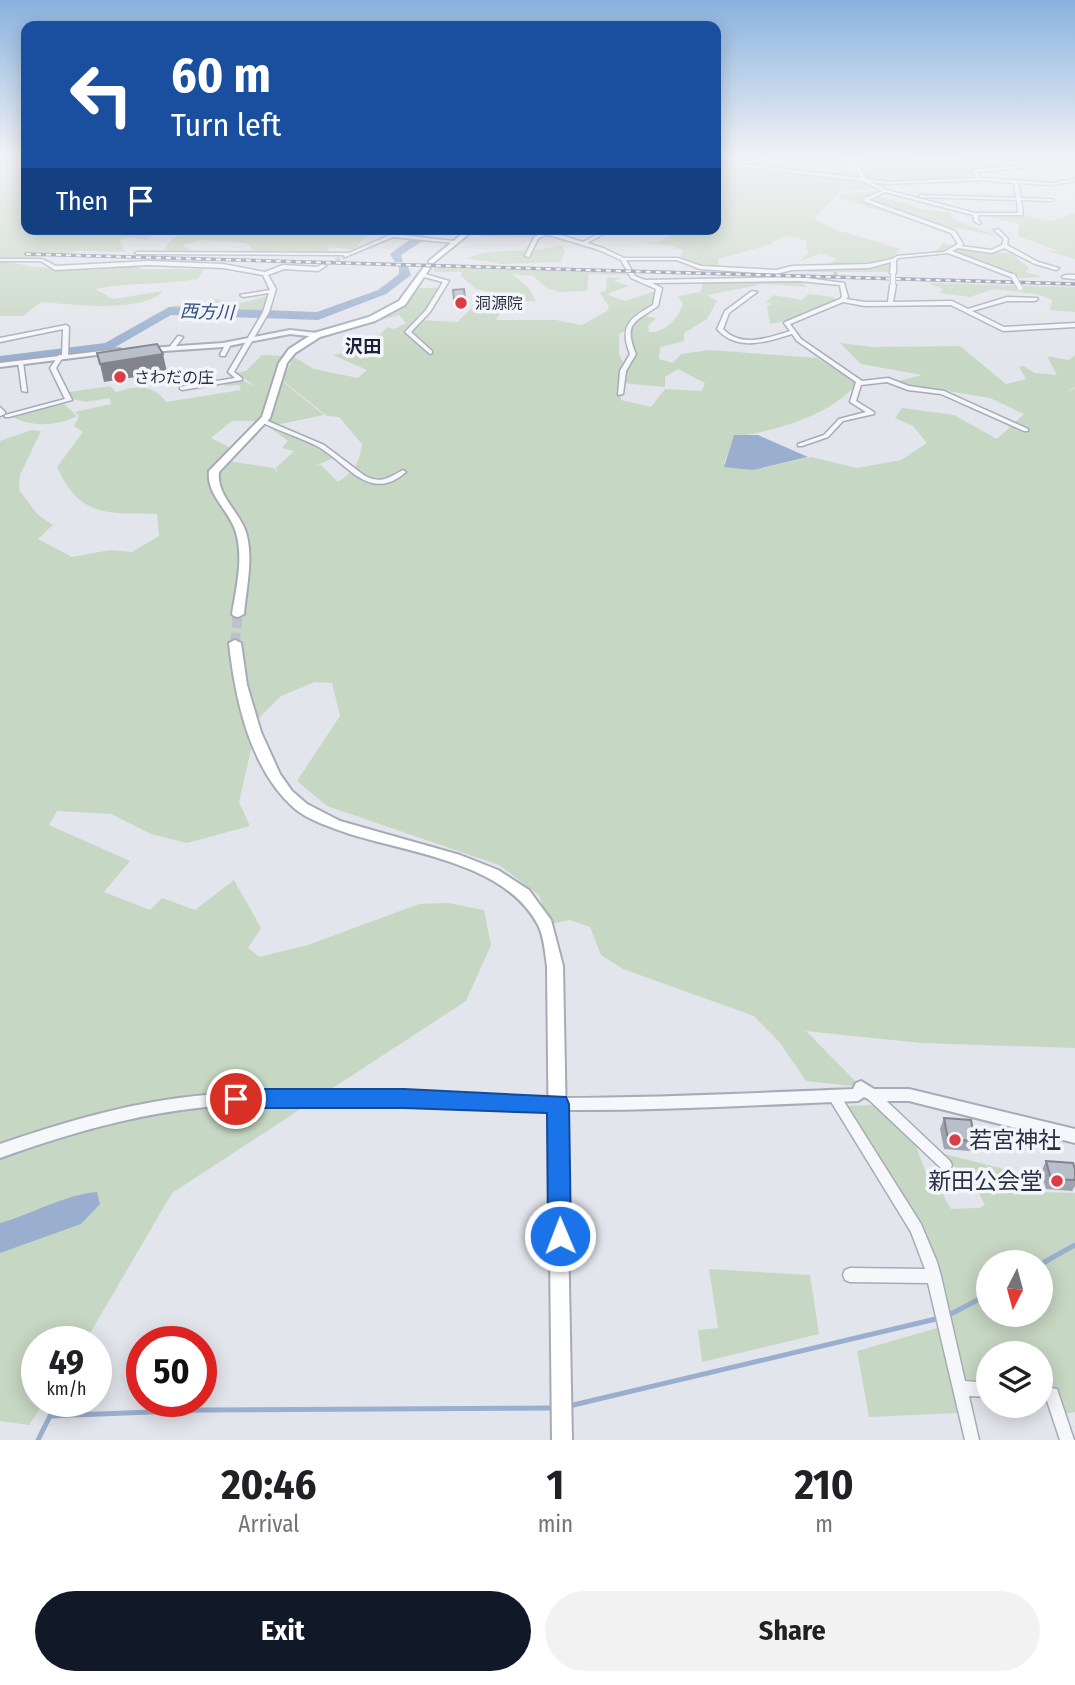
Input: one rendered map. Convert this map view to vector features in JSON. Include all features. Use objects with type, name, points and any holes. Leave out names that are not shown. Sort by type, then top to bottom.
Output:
[{"type":"main road","points":[[238,614],[245,542],[238,522],[212,479],[223,459],[263,421],[283,363],[299,345],[317,335],[396,307],[410,296],[426,268],[463,235]]},
{"type":"main road","points":[[235,643],[236,664],[259,739],[278,785],[290,797],[303,808],[339,823],[499,875],[525,896],[545,923],[554,953],[562,1433]]},
{"type":"street","points":[[929,223],[953,232],[960,247]]},
{"type":"street","points":[[996,230],[1005,236],[1004,246]]},
{"type":"street","points":[[527,256],[542,235]]},
{"type":"street","points":[[555,235],[623,259],[678,259],[700,267],[776,271],[792,268],[835,270],[875,265],[960,247],[992,252],[1004,246],[1031,257],[1044,268],[1056,268]]},
{"type":"street","points":[[583,243],[599,235]]},
{"type":"street","points":[[0,260],[42,260],[55,268],[153,258],[346,256],[387,236],[453,242]]},
{"type":"street","points":[[950,251],[1013,276],[1020,288],[1021,299]]},
{"type":"street","points":[[136,253],[153,258],[265,274],[283,267],[318,269],[323,266]]},
{"type":"street","points":[[620,394],[623,371],[633,354],[626,342],[626,334],[633,320],[655,306],[659,288],[633,277],[623,259]]},
{"type":"street","points":[[890,304],[894,260]]},
{"type":"street","points":[[426,268],[446,281],[428,311],[408,332],[430,352]]},
{"type":"street","points":[[182,388],[240,379],[231,372],[264,315],[272,291],[272,284],[265,274]]},
{"type":"street","points":[[1065,277],[1075,278]]},
{"type":"street","points":[[643,282],[673,279],[837,280],[845,288],[842,300]]},
{"type":"street","points":[[243,295],[272,291]]},
{"type":"street","points":[[754,292],[727,312],[720,328],[723,334],[741,342],[792,332]]},
{"type":"street","points":[[971,310],[1007,299],[1035,299]]},
{"type":"street","points":[[1026,430],[942,392],[908,388],[888,380],[859,383],[792,332],[788,323],[842,300],[857,304],[943,302],[971,310],[1003,329],[1075,325]]},
{"type":"street","points":[[0,340],[66,327],[64,353],[53,368],[69,400],[2,413]]},
{"type":"street","points":[[143,350],[228,344],[290,332],[317,335]]},
{"type":"street","points":[[171,349],[180,337]]},
{"type":"street","points":[[223,355],[228,344]]},
{"type":"street","points":[[0,365],[64,353],[130,351]]},
{"type":"street","points":[[20,362],[25,391]]},
{"type":"street","points":[[800,445],[827,436],[841,420],[872,413],[853,402],[859,383]]},
{"type":"street","points":[[263,421],[329,451],[361,478],[383,482],[394,480],[403,472]]},
{"type":"street","points":[[0,1152],[99,1120],[236,1099],[404,1099],[558,1104],[858,1095],[861,1087],[946,1165]]},
{"type":"street","points":[[872,1095],[909,1095],[1075,1136]]},
{"type":"street","points":[[834,1096],[916,1228],[933,1276],[972,1440]]},
{"type":"street","points":[[850,1275],[933,1276]]},
{"type":"street","points":[[960,1388],[976,1389]]},
{"type":"street","points":[[1053,1397],[1067,1440]]},
{"type":"green space","points":[[0,223],[21,223],[21,235],[154,235],[146,240],[131,237],[119,240],[126,252],[80,251],[39,257],[0,258]]},
{"type":"green space","points":[[721,223],[822,223],[900,249],[889,261],[891,272],[804,272],[830,268],[827,265],[837,259],[821,253],[798,262],[808,254],[806,241],[793,237],[784,237],[771,244],[718,259],[719,266],[703,266],[680,258],[683,250],[669,245],[639,243],[660,241],[671,235],[721,235]]},
{"type":"green space","points":[[931,223],[963,223],[1005,238]]},
{"type":"green space","points":[[1016,223],[1075,223],[1075,259],[1044,250],[1062,252],[1021,237],[1018,235],[1019,224]]},
{"type":"green space","points":[[178,235],[368,235],[354,250],[332,247],[326,251],[345,255],[256,254],[246,243],[203,240],[182,245],[192,252],[164,252],[169,242]]},
{"type":"green space","points":[[478,235],[550,235],[561,238]]},
{"type":"green space","points":[[943,243],[989,253],[1010,253],[1029,268],[1025,272],[1043,277],[1019,278],[951,251],[925,253],[936,251]]},
{"type":"green space","points":[[561,245],[565,252],[561,262],[502,264],[466,258],[490,252],[537,250]]},
{"type":"green space","points":[[0,260],[33,267],[93,270],[142,265],[139,269],[204,269],[198,279],[95,289],[113,299],[163,291],[139,303],[105,306],[41,302],[23,316],[0,316]]},
{"type":"green space","points":[[434,267],[627,275],[589,274],[587,291],[560,292],[547,288],[533,276],[512,274],[528,287],[536,301],[518,302],[513,308],[503,307],[505,295],[501,308],[477,307],[481,294],[499,294],[476,289],[461,276],[461,272],[435,272]]},
{"type":"green space","points":[[607,277],[621,278],[614,281],[629,286],[607,294],[624,301],[656,291],[653,306],[630,319],[627,330],[619,334],[619,354],[625,366],[635,355],[631,329],[636,319],[640,315],[656,318],[648,326],[649,332],[661,330],[675,319],[683,304],[678,296],[700,292],[704,281],[800,281],[807,287],[764,284],[707,295],[717,301],[707,319],[684,333],[684,341],[660,347],[659,359],[673,363],[681,354],[709,350],[817,358],[857,382],[835,403],[802,420],[765,431],[734,436],[724,464],[753,470],[811,457],[857,468],[901,460],[927,443],[913,426],[895,418],[902,408],[954,415],[997,439],[1024,414],[990,398],[903,384],[899,381],[922,375],[861,364],[840,343],[873,347],[960,346],[1006,384],[1026,379],[1019,367],[1023,366],[1035,373],[1057,375],[1047,356],[1069,360],[1075,355],[1075,387],[1063,394],[1075,388],[1075,1048],[921,1043],[806,1031],[861,1087],[806,1081],[780,1043],[754,1016],[623,969],[601,955],[590,927],[570,920],[549,924],[539,895],[499,865],[327,806],[297,781],[340,716],[332,683],[315,682],[281,696],[258,719],[239,802],[250,826],[187,843],[151,834],[111,814],[57,811],[49,825],[130,861],[104,892],[150,910],[162,898],[195,910],[234,880],[261,928],[248,948],[259,957],[308,945],[419,904],[448,903],[484,910],[491,945],[466,1001],[172,1193],[94,1326],[21,1326],[21,1417],[35,1417],[29,1425],[0,1421],[0,441],[32,430],[41,431],[20,475],[19,490],[38,515],[53,525],[38,539],[72,557],[110,550],[132,552],[159,536],[157,514],[110,512],[86,504],[75,496],[57,467],[83,432],[74,426],[79,416],[75,412],[111,404],[110,398],[86,402],[72,399],[69,392],[110,386],[116,392],[143,388],[155,392],[166,402],[241,390],[239,385],[224,386],[226,383],[241,380],[255,386],[236,373],[246,371],[262,355],[284,356],[260,421],[232,421],[211,438],[231,448],[221,460],[274,468],[278,474],[276,468],[294,451],[282,448],[288,441],[266,425],[314,444],[336,457],[315,466],[321,465],[338,482],[355,466],[362,444],[339,417],[327,416],[282,380],[294,357],[314,369],[358,378],[367,370],[333,355],[371,347],[362,339],[381,334],[387,327],[394,329],[406,323],[399,315],[371,323],[399,310],[410,301],[418,288],[441,288],[419,320],[457,322],[472,308],[502,309],[496,320],[555,320],[582,325],[607,311],[609,307],[600,293],[606,290]],"holes":[[[678,369],[705,383],[702,391],[665,389],[651,407],[621,400],[622,383],[665,387],[665,377]]]},
{"type":"green space","points":[[928,283],[1075,287],[1075,312],[1050,310],[1052,300],[1037,294],[994,289],[970,297],[940,293],[943,289]]},
{"type":"green space","points":[[808,294],[834,297],[836,300],[835,303],[811,313],[770,324],[767,306],[772,304],[766,302],[773,295],[802,300]]},
{"type":"green space","points":[[267,296],[262,313],[172,309],[171,306],[213,303],[214,299],[241,303]]},
{"type":"green space","points":[[282,381],[324,415],[276,425],[267,420],[273,413]]},
{"type":"green space","points":[[64,404],[77,416],[60,422],[35,424],[11,416]]},
{"type":"green space","points":[[877,1105],[913,1138],[931,1187],[938,1186],[951,1209],[980,1208],[985,1205],[972,1180],[936,1152],[1032,1176],[1045,1192],[1075,1193],[1075,1412],[1059,1415],[1053,1408],[1053,1341],[976,1341],[976,1390],[962,1389],[930,1262],[845,1106]]},
{"type":"green space","points":[[709,1269],[810,1275],[819,1334],[702,1362],[698,1330],[718,1328]]},
{"type":"green space","points":[[941,1327],[959,1413],[869,1417],[857,1351]]},
{"type":"water","points":[[734,435],[758,435],[808,457],[753,470],[724,467]]},
{"type":"water","points":[[97,1192],[100,1204],[81,1224],[0,1253],[0,1223],[72,1197]]},
{"type":"building","points":[[464,289],[465,298],[454,299],[453,290]]},
{"type":"building","points":[[157,344],[163,354],[100,364],[97,353]]},
{"type":"building","points":[[944,1118],[971,1120],[975,1141],[948,1139]]},
{"type":"building","points":[[1046,1161],[1073,1163],[1075,1180],[1051,1179]]},
{"type":"waterway","name":"西方川","points":[[399,260],[395,254],[417,240],[419,235]]},
{"type":"waterway","name":"西方川","points":[[0,360],[108,346],[169,311],[318,316],[382,292],[405,275],[403,266]]},
{"type":"waterway","points":[[1054,1257],[1075,1245]]},
{"type":"waterway","points":[[947,1316],[976,1301]]},
{"type":"waterway","points":[[569,1406],[940,1318]]},
{"type":"waterway","points":[[38,1440],[50,1416],[200,1410],[555,1408]]},
{"type":"tunnel","points":[[152,259],[155,255]]},
{"type":"tunnel","points":[[323,266],[344,257]]},
{"type":"tunnel","points":[[835,272],[837,279]]},
{"type":"tunnel","points":[[235,643],[238,614]]},
{"type":"railway","points":[[26,254],[1075,284]]},
{"type":"place","name":"洞源院","points":[[461,303]]},
{"type":"place","name":"さわだの庄","points":[[120,377]]},
{"type":"place","name":"若宮神社","points":[[955,1140]]},
{"type":"place","name":"新田公会堂","points":[[1057,1181]]},
{"type":"district","name":"沢田","points":[[363,347]]},
{"type":"route","points":[[236,1099],[404,1099],[558,1104],[560,1236]]}]
